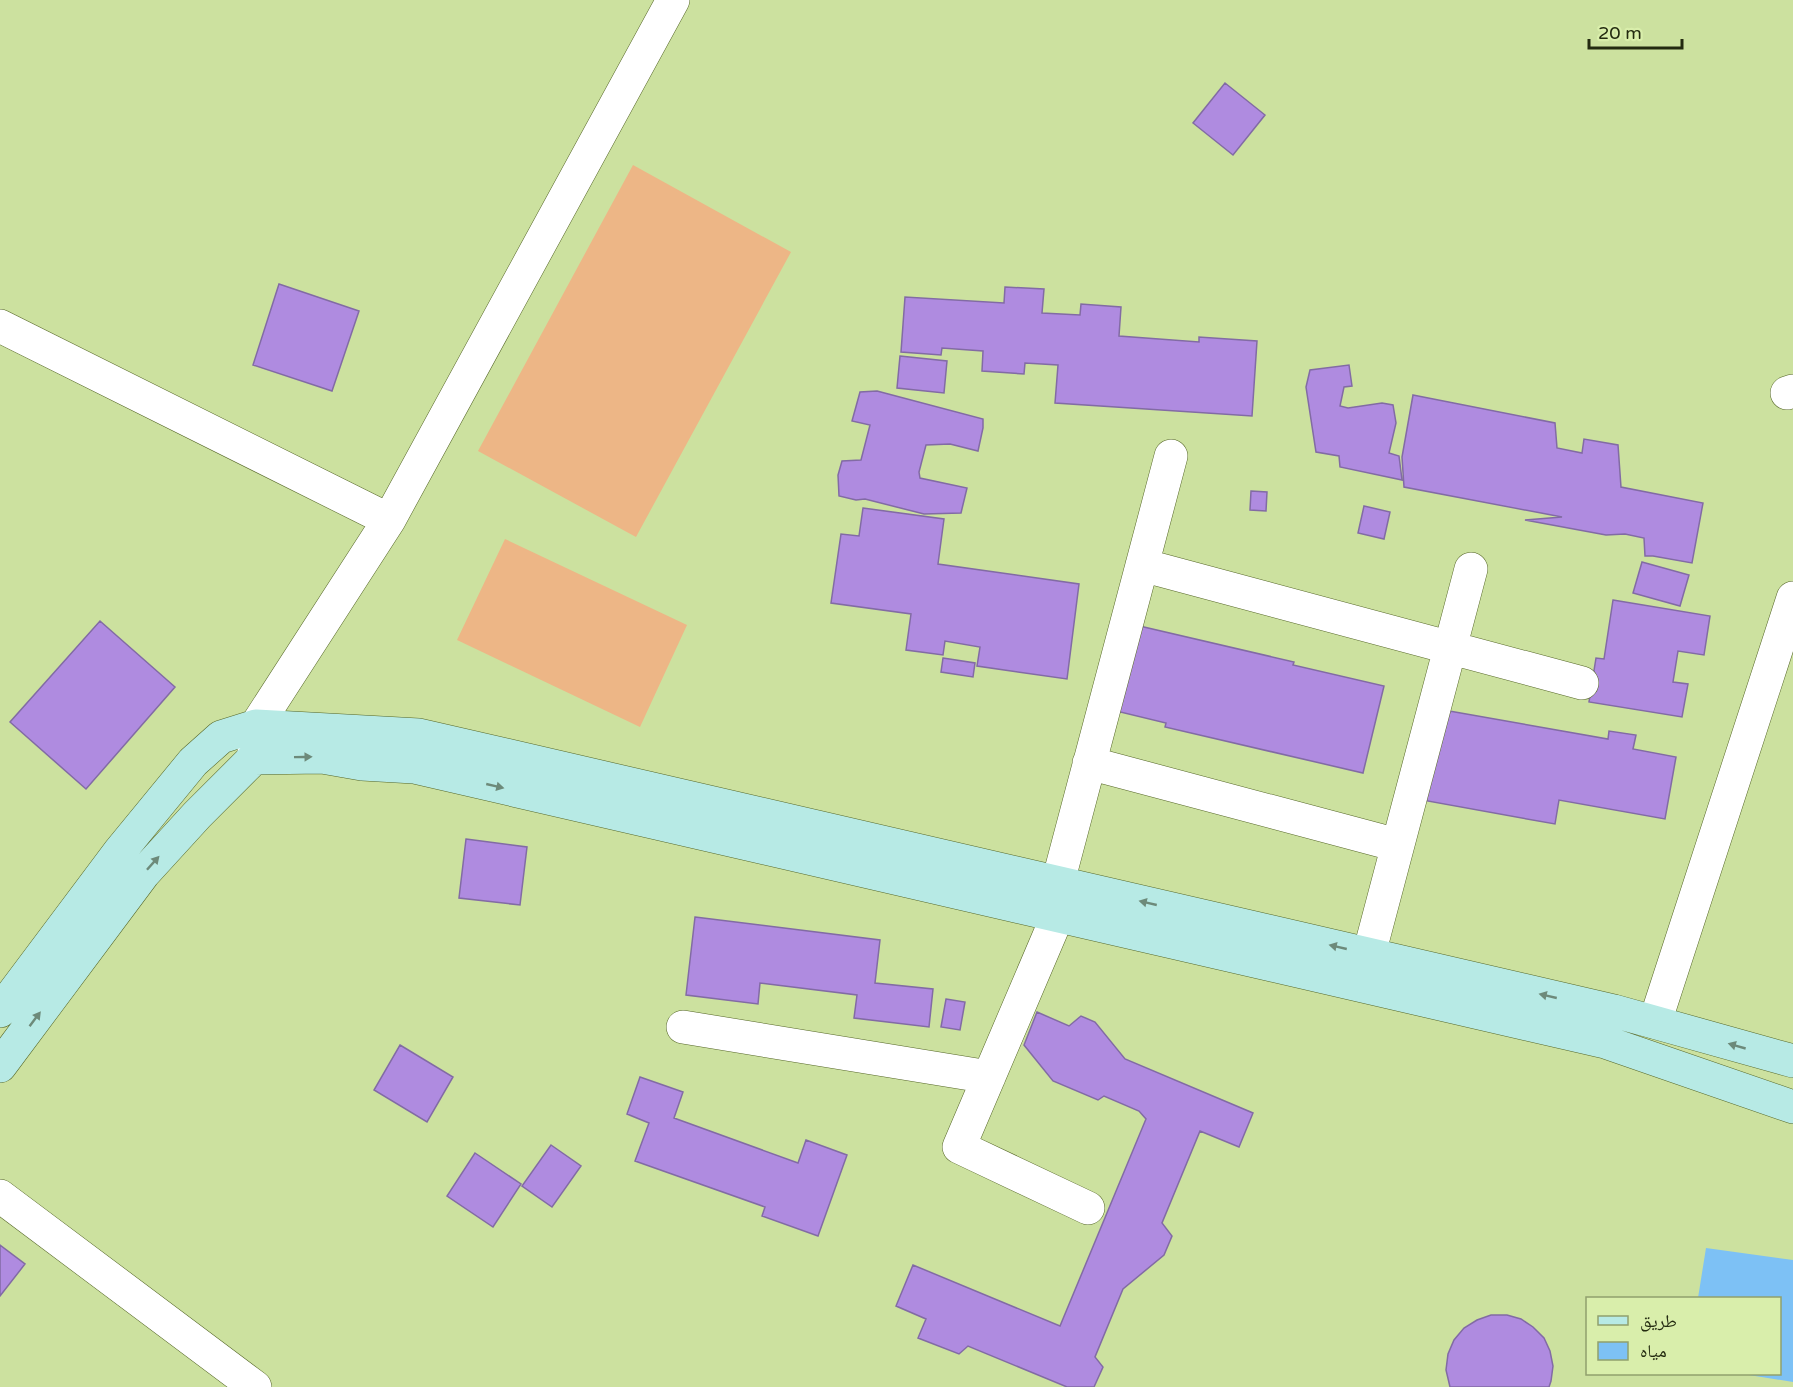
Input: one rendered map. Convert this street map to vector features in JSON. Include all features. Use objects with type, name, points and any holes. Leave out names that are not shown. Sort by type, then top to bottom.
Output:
[{"type":"street","points":[[0,1066],[144,873],[196,815],[254,758],[256,726],[389,520],[672,0]]},
{"type":"street","points":[[0,326],[389,520]]},
{"type":"street","points":[[1088,1208],[959,1147],[1058,915],[1061,883],[1089,763],[1171,456]]},
{"type":"street","points":[[1142,565],[1582,683]]},
{"type":"street","points":[[1369,954],[1471,569]]},
{"type":"street","points":[[1655,1022],[1793,598]]},
{"type":"street","points":[[0,1011],[120,851],[193,762],[221,737],[256,726],[419,735],[1614,1011],[1793,1061]]},
{"type":"street","points":[[254,758],[322,757],[362,764],[414,767],[1605,1042],[1793,1107]]},
{"type":"street","points":[[1089,763],[1397,845]]},
{"type":"street","points":[[683,1027],[989,1077]]},
{"type":"street","points":[[0,1196],[255,1387]]},
{"type":"shaded area","points":[[633,165],[791,252],[636,537],[478,451]]},
{"type":"shaded area","points":[[505,539],[687,625],[640,727],[457,640]]},
{"type":"water","points":[[1706,1248],[1793,1260],[1793,1382],[1749,1375],[1781,1375],[1781,1297],[1698,1297]]},
{"type":"building","points":[[1225,83],[1265,115],[1233,155],[1193,123]]},
{"type":"building","points":[[279,284],[359,311],[332,391],[253,365]]},
{"type":"building","points":[[1005,287],[1044,289],[1042,313],[1080,315],[1081,304],[1121,307],[1119,336],[1199,342],[1199,337],[1257,341],[1252,416],[1055,403],[1058,365],[1025,363],[1024,374],[982,371],[983,351],[942,348],[941,355],[901,352],[905,297],[1004,303]]},
{"type":"building","points":[[900,356],[947,361],[944,393],[897,388]]},
{"type":"building","points":[[1349,365],[1352,386],[1344,387],[1340,406],[1348,408],[1382,403],[1393,405],[1396,423],[1389,453],[1399,456],[1402,480],[1340,467],[1339,456],[1316,452],[1306,387],[1310,370]]},
{"type":"building","points":[[877,391],[983,419],[978,451],[950,444],[926,445],[919,472],[920,478],[967,488],[961,513],[924,514],[865,499],[856,500],[839,496],[838,475],[842,461],[861,460],[870,425],[852,421],[860,392]]},
{"type":"building","points":[[1413,395],[1555,423],[1557,448],[1582,453],[1584,439],[1618,445],[1621,487],[1703,503],[1692,563],[1645,556],[1644,538],[1625,534],[1606,535],[1525,520],[1562,517],[1404,487],[1402,457]]},
{"type":"building","points":[[1251,491],[1267,492],[1266,511],[1250,510]]},
{"type":"building","points":[[1364,506],[1390,512],[1384,539],[1358,533]]},
{"type":"building","points":[[863,508],[944,519],[938,564],[1079,584],[1067,679],[977,666],[980,647],[945,641],[943,655],[906,650],[911,614],[831,603],[841,534],[859,536]]},
{"type":"building","points":[[1642,562],[1689,575],[1680,606],[1633,593]]},
{"type":"building","points":[[1613,600],[1710,616],[1704,655],[1678,651],[1673,682],[1688,684],[1682,717],[1589,702],[1596,658],[1604,659]]},
{"type":"building","points":[[100,621],[175,687],[86,789],[10,722]]},
{"type":"building","points":[[1131,624],[1294,662],[1293,665],[1384,686],[1363,773],[1165,727],[1166,723],[1112,710]]},
{"type":"building","points":[[943,658],[975,663],[973,677],[941,672]]},
{"type":"building","points":[[1438,709],[1608,739],[1609,731],[1636,735],[1633,749],[1676,757],[1665,819],[1559,800],[1555,824],[1422,800]]},
{"type":"building","points":[[466,839],[527,847],[520,905],[459,898]]},
{"type":"building","points":[[695,917],[880,940],[875,983],[933,989],[929,1027],[854,1018],[857,995],[760,983],[758,1004],[686,995]]},
{"type":"building","points":[[946,999],[965,1002],[960,1030],[941,1027]]},
{"type":"building","points":[[1037,1012],[1069,1026],[1081,1016],[1095,1022],[1125,1059],[1253,1113],[1239,1147],[1200,1131],[1162,1223],[1172,1236],[1164,1255],[1123,1289],[1095,1357],[1103,1367],[1094,1387],[1067,1387],[968,1346],[959,1354],[918,1338],[926,1319],[896,1306],[913,1265],[1060,1326],[1146,1119],[1139,1111],[1104,1096],[1098,1100],[1053,1081],[1024,1045]]},
{"type":"building","points":[[400,1045],[453,1077],[427,1122],[374,1090]]},
{"type":"building","points":[[640,1077],[683,1092],[674,1118],[798,1163],[806,1140],[847,1155],[818,1236],[762,1216],[765,1207],[635,1161],[649,1123],[627,1114]]},
{"type":"building","points":[[551,1145],[581,1166],[552,1207],[522,1186]]},
{"type":"building","points":[[475,1153],[521,1184],[493,1227],[447,1196]]},
{"type":"building","points":[[0,1245],[25,1264],[0,1296]]},
{"type":"building","points":[[1491,1315],[1507,1315],[1521,1319],[1544,1338],[1553,1366],[1549,1387],[1450,1387],[1446,1370],[1448,1354],[1454,1340],[1464,1328]]}]
